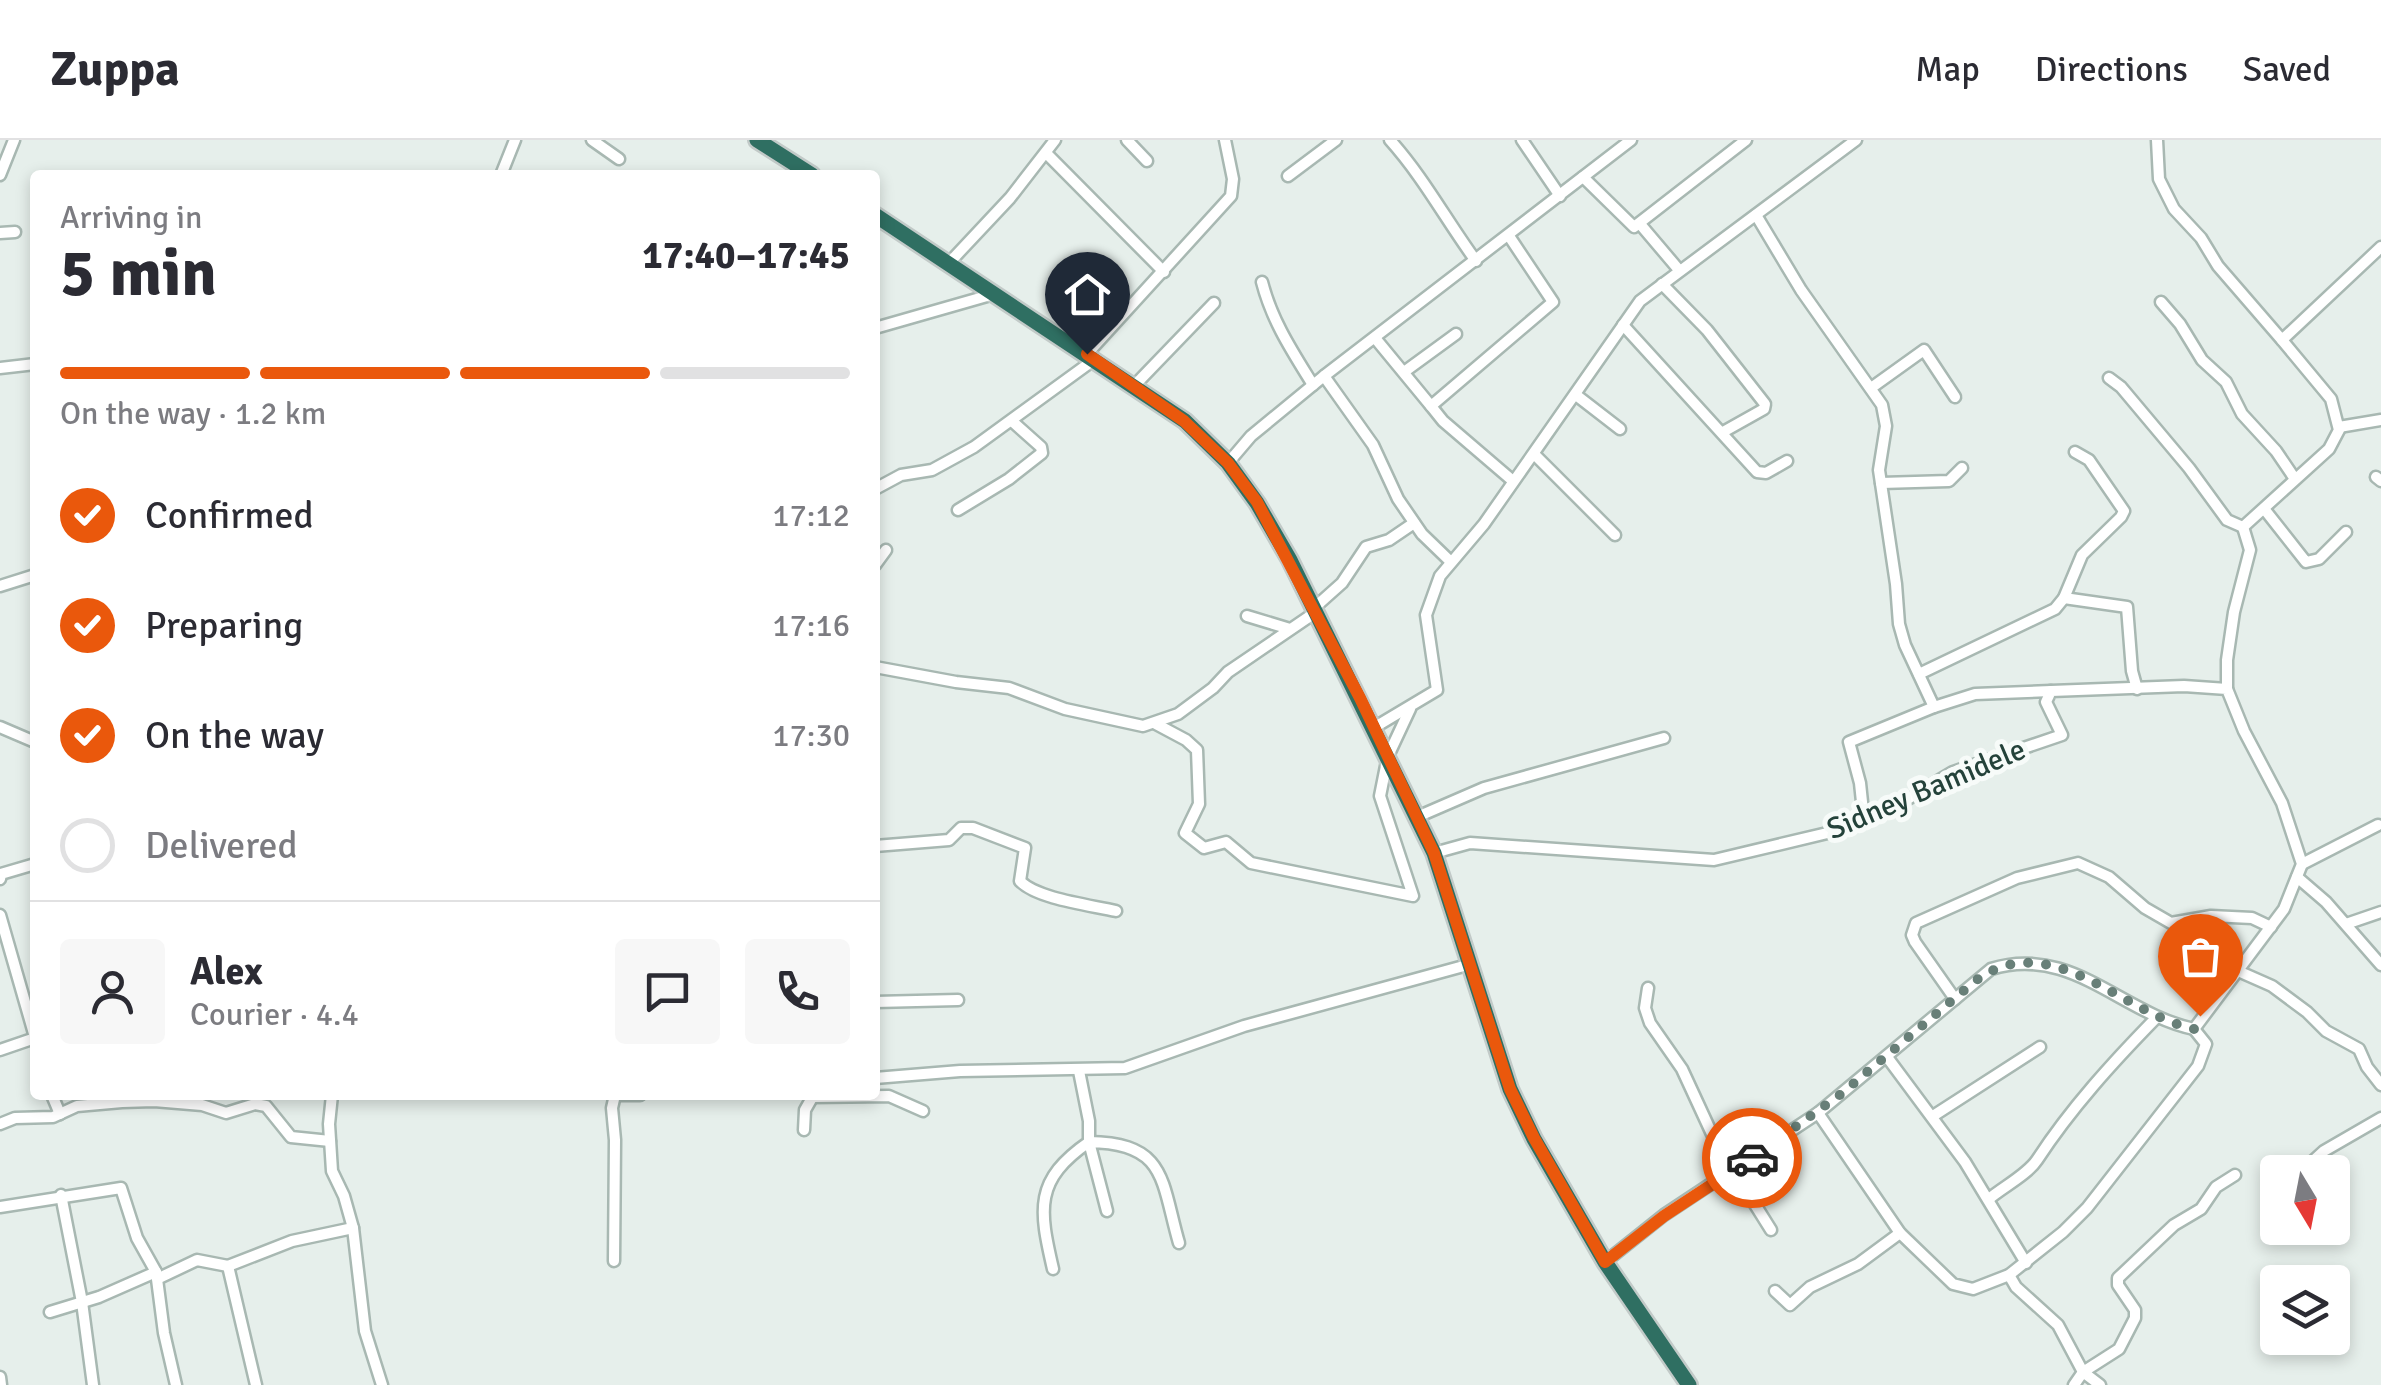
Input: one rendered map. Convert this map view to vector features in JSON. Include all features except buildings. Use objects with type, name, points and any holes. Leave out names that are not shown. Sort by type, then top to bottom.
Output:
[{"type":"highway","points":[[758,140],[804,170]]},
{"type":"highway","points":[[880,219],[1184,421],[1228,463],[1257,502],[1315,610],[1434,853],[1510,1089],[1534,1138],[1605,1262],[1690,1385]]},
{"type":"street","points":[[0,175],[14,140]]},
{"type":"street","points":[[505,170],[516,140]]},
{"type":"street","points":[[592,140],[619,160]]},
{"type":"street","points":[[948,263],[1010,198],[1055,140]]},
{"type":"street","points":[[1127,140],[1147,161]]},
{"type":"street","points":[[880,486],[901,475],[932,470],[1013,422],[1091,357],[1231,196],[1233,178],[1225,140]]},
{"type":"street","points":[[1288,176],[1336,140]]},
{"type":"street","points":[[1390,140],[1429,186],[1446,220],[1476,261]]},
{"type":"street","points":[[1522,140],[1560,196]]},
{"type":"street","points":[[1228,463],[1251,436],[1324,376],[1631,140]]},
{"type":"street","points":[[1583,178],[1634,227],[1746,140]]},
{"type":"street","points":[[1374,727],[1432,696],[1439,687],[1426,615],[1440,576],[1484,524],[1640,302],[1856,140]]},
{"type":"street","points":[[2157,140],[2159,178],[2174,208],[2201,238],[2218,266],[2332,399],[2339,427],[2329,449],[2243,527]]},
{"type":"street","points":[[1046,153],[1164,272]]},
{"type":"street","points":[[1756,215],[1801,290],[1882,405],[1885,441],[1879,470],[1901,634],[1934,707]]},
{"type":"street","points":[[1640,224],[1680,270]]},
{"type":"street","points":[[0,233],[14,232]]},
{"type":"street","points":[[1430,406],[1554,302],[1508,236]]},
{"type":"street","points":[[2282,340],[2381,247]]},
{"type":"street","points":[[1262,282],[1281,335],[1313,385]]},
{"type":"street","points":[[1662,284],[1707,330],[1764,404],[1764,409],[1723,432]]},
{"type":"street","points":[[880,327],[996,293]]},
{"type":"street","points":[[2160,302],[2180,324],[2202,360],[2226,382],[2242,414],[2276,451],[2294,480]]},
{"type":"street","points":[[1134,386],[1214,303]]},
{"type":"street","points":[[1623,325],[1757,472],[1766,473],[1787,461]]},
{"type":"street","points":[[1404,372],[1456,334]]},
{"type":"street","points":[[1375,338],[1442,421],[1513,482]]},
{"type":"street","points":[[1871,388],[1924,350],[1955,397]]},
{"type":"street","points":[[0,368],[30,365]]},
{"type":"street","points":[[1324,376],[1373,445],[1398,499],[1451,562]]},
{"type":"street","points":[[2110,378],[2189,468],[2227,520],[2243,527],[2250,550],[2234,612],[2227,689],[2282,803],[2302,864]]},
{"type":"street","points":[[1576,395],[1620,429]]},
{"type":"street","points":[[2339,427],[2381,420]]},
{"type":"street","points":[[958,510],[1010,479],[1042,453],[1013,422]]},
{"type":"street","points":[[1918,674],[2055,609],[2064,598],[2082,554],[2122,517],[2124,511],[2090,460],[2075,452]]},
{"type":"street","points":[[1534,454],[1615,535]]},
{"type":"street","points":[[1881,483],[1949,481],[1962,468]]},
{"type":"street","points":[[2265,510],[2306,562],[2319,559],[2346,532]]},
{"type":"street","points":[[880,668],[1008,688],[1137,727],[1156,724],[1178,714],[1214,688],[1228,672],[1315,610],[1342,584],[1366,547],[1388,540],[1414,522]]},
{"type":"street","points":[[880,559],[886,550]]},
{"type":"street","points":[[0,586],[30,576]]},
{"type":"street","points":[[2064,598],[2127,606],[2137,689]]},
{"type":"street","points":[[1248,616],[1290,628]]},
{"type":"street","points":[[1864,821],[1860,783],[1849,742],[1934,707],[1976,694],[2184,686],[2227,689]]},
{"type":"street","name":"Sidney Bamidele","points":[[1434,853],[1484,844],[1714,860],[1864,821],[1953,772],[2062,735],[2046,704],[2051,691]]},
{"type":"street","points":[[1156,724],[1197,750],[1199,804],[1185,833],[1204,848],[1226,842],[1251,862],[1413,896],[1380,796],[1388,756],[1410,708]]},
{"type":"street","points":[[0,726],[30,740]]},
{"type":"street","points":[[1417,818],[1484,788],[1664,738]]},
{"type":"street","points":[[2194,1029],[2284,909],[2302,864],[2380,819]]},
{"type":"street","points":[[880,846],[949,840],[961,828],[973,828],[1025,848],[1020,880],[1023,886],[1116,911]]},
{"type":"street","points":[[1954,998],[1915,942],[1912,935],[1916,923],[2018,878],[2068,864],[2085,865],[2108,877],[2146,908],[2171,922],[2211,916],[2260,920],[2271,927]]},
{"type":"street","points":[[0,878],[30,866]]},
{"type":"street","points":[[2297,876],[2381,965]]},
{"type":"street","points":[[2346,924],[2381,912]]},
{"type":"street","points":[[0,915],[3,943],[30,1023]]},
{"type":"street","points":[[880,1078],[973,1071],[1114,1070],[1135,1066],[1244,1026],[1472,964]]},
{"type":"street","points":[[1605,1262],[1664,1216],[1818,1112],[1991,970],[2010,964],[2046,964],[2081,975],[2156,1018],[2194,1029],[2206,1044],[2192,1076],[2086,1208],[2026,1262],[1973,1289],[1953,1284],[1900,1233],[1818,1112]]},
{"type":"street","points":[[2238,971],[2272,986],[2334,1037],[2359,1049],[2367,1068],[2381,1085]]},
{"type":"street","points":[[1648,988],[1646,1014],[1650,1023],[1682,1070],[1732,1172],[1771,1230]]},
{"type":"street","points":[[880,1002],[958,1000]]},
{"type":"street","points":[[1989,1199],[2037,1160],[2041,1149],[2094,1085],[2156,1018]]},
{"type":"street","points":[[0,1050],[30,1040]]},
{"type":"street","points":[[1933,1116],[2040,1047]]},
{"type":"street","points":[[1887,1057],[1933,1116],[2026,1262]]},
{"type":"street","points":[[1079,1071],[1090,1142],[1107,1211]]},
{"type":"street","points":[[880,1096],[923,1111]]},
{"type":"street","points":[[54,1100],[60,1114]]},
{"type":"street","points":[[332,1100],[332,1171],[353,1228],[365,1331],[382,1385]]},
{"type":"street","points":[[613,1100],[614,1261]]},
{"type":"street","points":[[804,1130],[810,1100]]},
{"type":"street","points":[[0,1124],[15,1118],[60,1114],[78,1106],[154,1101],[202,1105],[226,1114],[255,1104],[266,1106],[291,1137],[330,1141]]},
{"type":"street","points":[[2320,1155],[2381,1118]]},
{"type":"street","points":[[1053,1270],[1044,1231],[1046,1195],[1057,1166],[1090,1142],[1123,1144],[1147,1156],[1165,1188],[1179,1243]]},
{"type":"street","points":[[2074,1385],[2083,1372],[2119,1349],[2136,1318],[2134,1308],[2118,1286],[2118,1278],[2164,1232],[2202,1210],[2216,1187],[2234,1176]]},
{"type":"street","points":[[0,1207],[120,1188],[137,1238],[156,1276],[176,1385]]},
{"type":"street","points":[[61,1196],[82,1302],[92,1385]]},
{"type":"street","points":[[50,1312],[197,1260],[228,1266],[292,1241],[353,1228]]},
{"type":"street","points":[[1775,1292],[1790,1305],[1810,1288],[1858,1264],[1900,1233]]},
{"type":"street","points":[[228,1266],[256,1385]]},
{"type":"street","points":[[2009,1274],[2016,1288],[2058,1325],[2083,1372],[2100,1385]]},
{"type":"street","points":[[0,1377],[2,1385]]},
{"type":"way so far","points":[[1752,1158],[1818,1112],[1974,982],[1998,967],[2046,964],[2071,971],[2168,1024],[2194,1029],[2200,1016]]},
{"type":"route","points":[[1087,354],[1184,421],[1228,463],[1257,502],[1360,698],[1434,853],[1510,1089],[1605,1262],[1664,1216],[1752,1158]]}]
